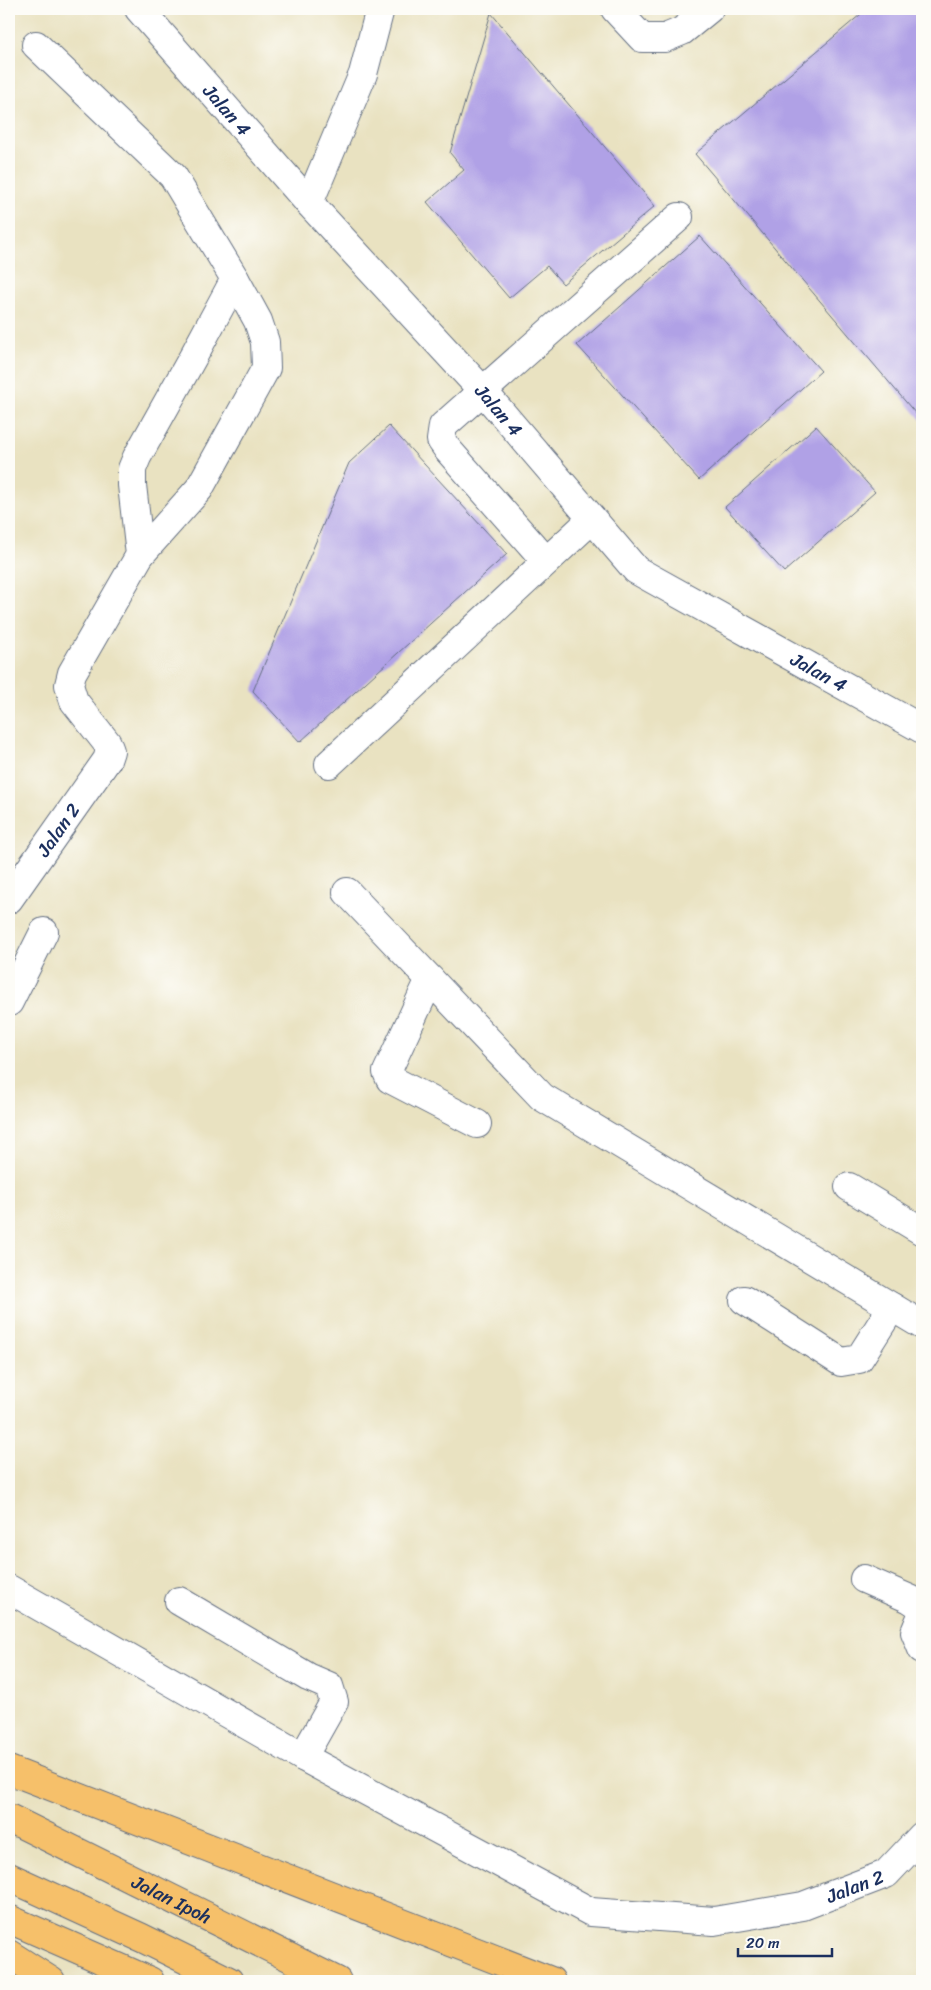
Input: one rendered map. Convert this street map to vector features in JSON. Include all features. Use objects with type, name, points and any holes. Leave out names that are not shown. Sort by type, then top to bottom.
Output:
[{"type":"highway","points":[[9,1770],[550,1981]]},
{"type":"highway","name":"Jalan Ipoh","points":[[9,1818],[337,1981]]},
{"type":"highway","points":[[9,1877],[142,1938],[228,1981]]},
{"type":"highway","points":[[9,1919],[150,1981]]},
{"type":"highway","points":[[9,1954],[51,1981]]},
{"type":"street","name":"Jalan 4","points":[[139,9],[309,203],[482,390],[636,570],[922,729]]},
{"type":"street","points":[[309,203],[363,74],[380,9]]},
{"type":"street","points":[[615,9],[642,38],[665,38],[682,31],[703,10]]},
{"type":"street","points":[[36,45],[172,176],[235,279],[258,321],[265,342],[266,368],[199,488],[140,555]]},
{"type":"street","points":[[546,561],[448,450],[441,440],[443,426],[679,217]]},
{"type":"street","points":[[140,555],[132,469],[137,456],[235,279]]},
{"type":"street","points":[[329,764],[592,518]]},
{"type":"street","name":"Jalan 2","points":[[9,899],[107,760],[110,750],[107,743],[74,701],[69,685],[72,673],[140,555]]},
{"type":"street","points":[[348,892],[542,1097],[922,1325]]},
{"type":"street","points":[[9,1002],[44,932]]},
{"type":"street","points":[[430,979],[387,1072],[390,1079],[477,1124]]},
{"type":"street","points":[[849,1187],[922,1231]]},
{"type":"street","points":[[744,1300],[841,1362],[859,1359],[892,1307]]},
{"type":"street","points":[[864,1579],[910,1599],[922,1607]]},
{"type":"street","name":"Jalan 2","points":[[9,1588],[303,1757],[591,1912],[714,1921],[803,1906],[886,1874],[922,1836]]},
{"type":"street","points":[[179,1601],[308,1677],[328,1686],[334,1702],[303,1757]]},
{"type":"street","points":[[922,1615],[915,1632],[922,1649]]},
{"type":"building","points":[[867,9],[922,9],[922,421],[695,154]]},
{"type":"building","points":[[491,13],[655,206],[563,284],[547,266],[509,298],[427,202],[464,170],[450,153]]},
{"type":"building","points":[[700,236],[821,371],[699,480],[577,345]]},
{"type":"building","points":[[389,426],[507,554],[300,742],[253,691],[349,463]]},
{"type":"building","points":[[816,426],[875,492],[784,572],[725,507]]}]
